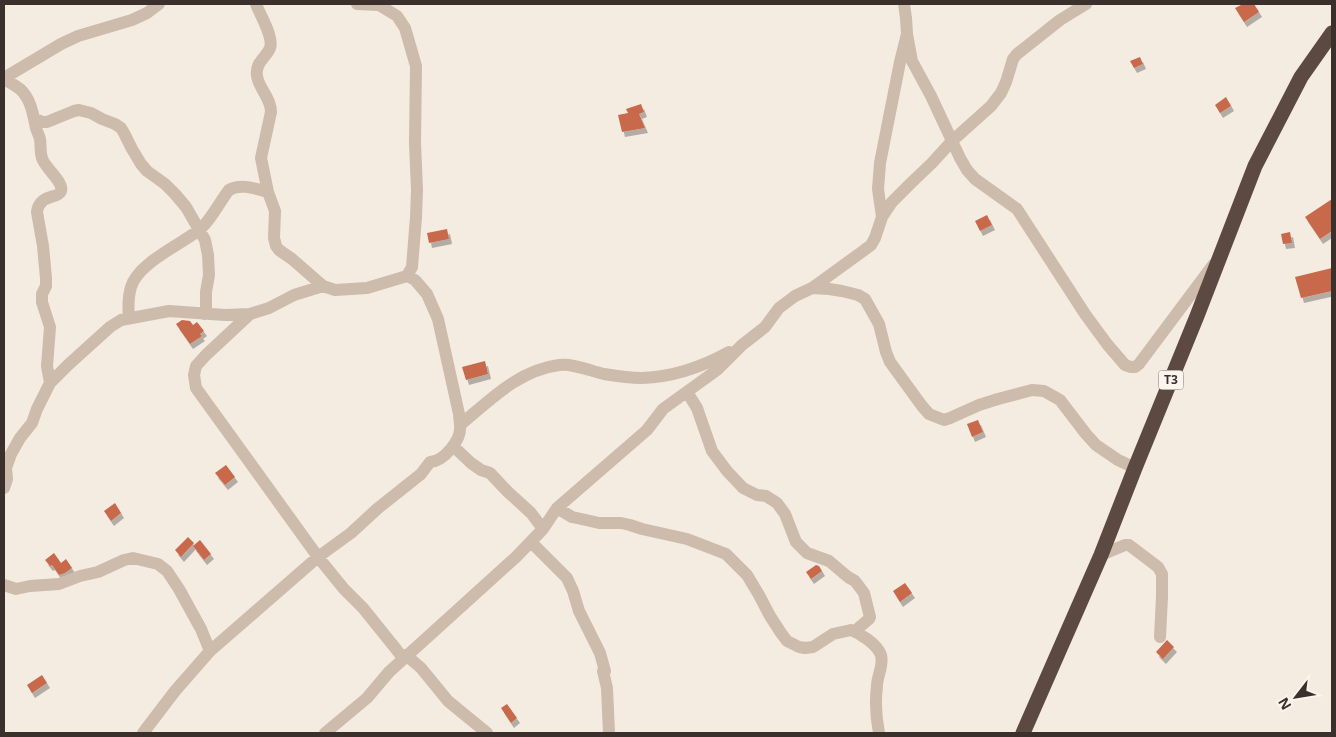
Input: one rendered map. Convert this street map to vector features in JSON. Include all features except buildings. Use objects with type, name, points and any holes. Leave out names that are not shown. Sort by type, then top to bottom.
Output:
[{"type":"highway","name":"T3","points":[[1022,733],[1101,555],[1197,316],[1254,166],[1301,78],[1332,33]]},
{"type":"street","points":[[50,384],[47,366],[50,327],[42,302],[46,278],[37,212],[43,200],[59,193],[62,187],[41,157],[40,139],[30,103],[18,88],[4,78],[61,44],[78,36],[132,20],[147,13],[159,4]]},
{"type":"street","points":[[143,733],[175,691],[210,651],[318,557],[351,533],[377,509],[421,474],[430,462],[436,462],[453,446],[460,430],[459,414],[438,319],[427,294],[416,280],[407,276],[359,289],[335,290],[323,286],[276,246],[274,210],[261,158],[271,107],[257,75],[260,62],[270,48],[270,39],[256,4]]},
{"type":"street","points":[[357,4],[379,5],[397,16],[405,28],[416,66],[416,217],[412,267],[407,276]]},
{"type":"street","points":[[882,217],[878,189],[880,163],[906,34],[904,4]]},
{"type":"street","points":[[325,733],[367,698],[407,656],[516,557],[543,529],[557,508],[647,430],[664,409],[717,370],[764,326],[779,308],[795,296],[812,288],[870,244],[875,238],[882,217],[892,202],[932,164],[952,141],[991,106],[1001,93],[1013,59],[1017,54],[1060,20],[1086,4]]},
{"type":"street","points":[[906,34],[912,60],[967,170],[975,179],[1017,209],[1085,314],[1125,365],[1135,367],[1139,364],[1219,257]]},
{"type":"street","points":[[35,119],[48,122],[79,110],[91,113],[121,128],[141,164],[147,171],[165,184],[186,207],[205,240],[209,269],[204,314]]},
{"type":"street","points":[[129,318],[128,302],[131,285],[146,265],[200,230],[229,190],[243,186],[268,192]]},
{"type":"street","points":[[4,488],[7,479],[6,468],[11,454],[32,422],[50,384],[64,368],[110,327],[121,320],[169,311],[225,315],[250,314],[323,286]]},
{"type":"street","points":[[812,288],[858,294],[865,299],[879,324],[890,362],[930,414],[944,420],[998,399],[1032,390],[1044,391],[1060,400],[1096,445],[1118,460],[1135,468]]},
{"type":"street","points":[[250,314],[200,362],[195,369],[194,381],[196,388],[318,557],[344,589],[363,608],[396,649],[427,674],[451,704],[487,733]]},
{"type":"street","points":[[460,425],[505,388],[528,373],[565,365],[622,376],[640,378],[662,377],[706,364],[742,345]]},
{"type":"street","points":[[557,508],[572,517],[599,523],[630,525],[688,539],[726,554],[746,575],[787,641],[799,647],[813,647],[833,634],[851,630],[855,632],[870,617],[864,593],[860,587],[829,561],[807,553],[796,542],[782,508],[772,499],[749,492],[735,480],[712,451],[697,408],[687,392]]},
{"type":"street","points":[[453,446],[481,470],[490,473],[531,513],[543,529]]},
{"type":"street","points":[[531,542],[567,578],[579,611],[600,654],[605,671],[602,671],[606,688],[608,733]]},
{"type":"street","points":[[1101,555],[1129,545],[1158,567],[1162,574],[1160,637]]},
{"type":"street","points":[[4,585],[16,589],[59,584],[98,572],[133,558],[158,564],[170,575],[179,589],[201,629],[210,651]]},
{"type":"street","points":[[851,630],[872,644],[881,656],[876,712],[879,733]]}]
